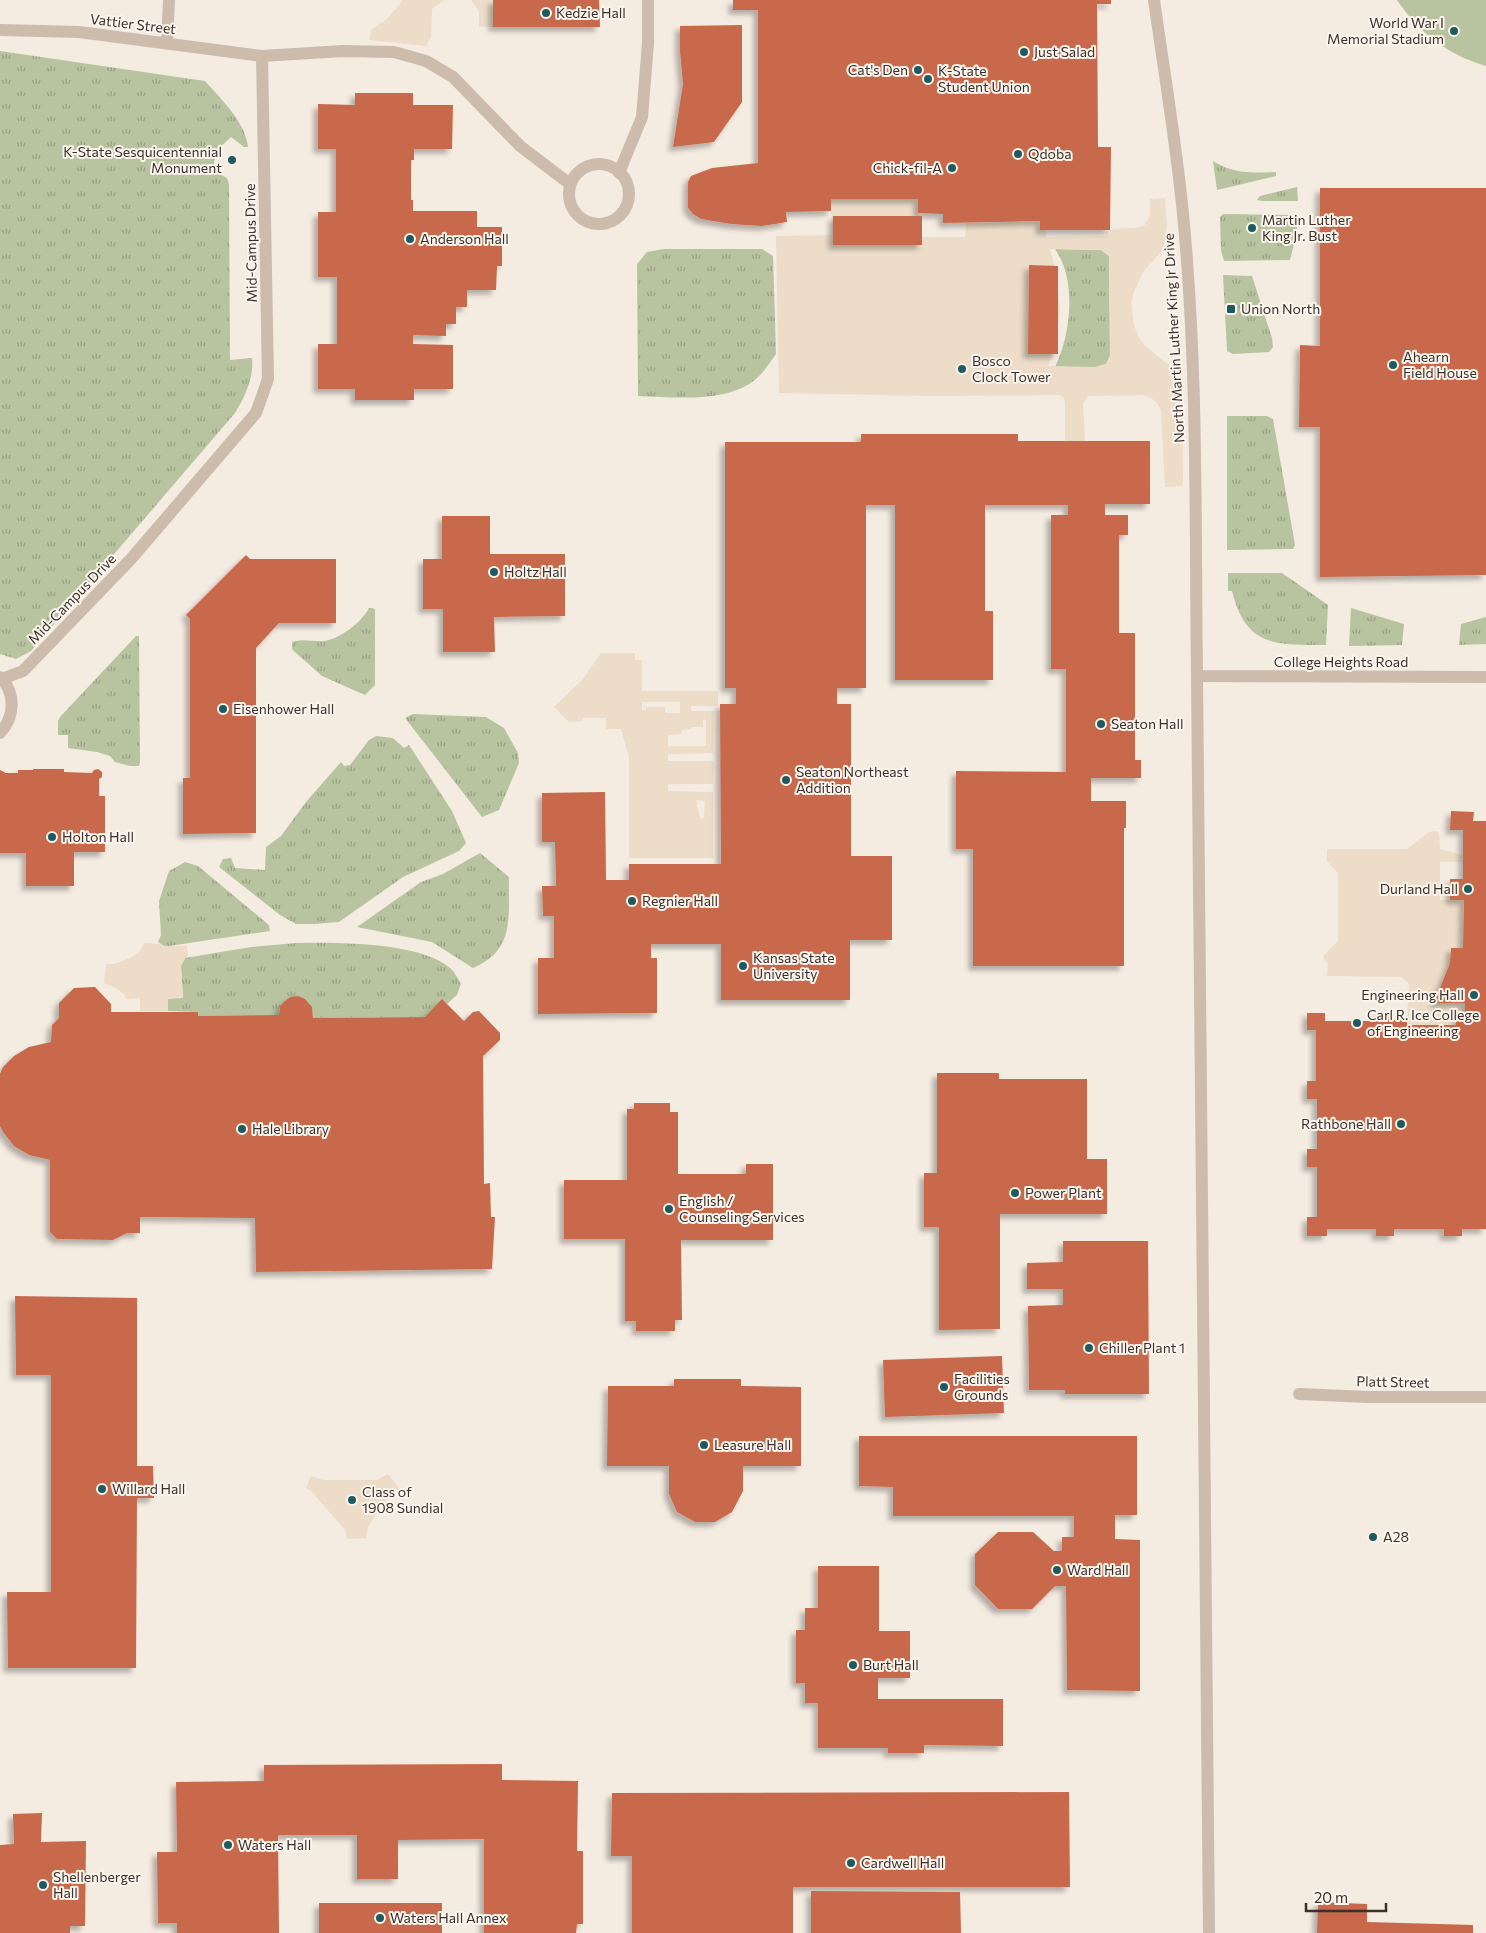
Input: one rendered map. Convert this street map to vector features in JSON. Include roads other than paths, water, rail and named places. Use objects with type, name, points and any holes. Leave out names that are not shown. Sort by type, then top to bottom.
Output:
[{"type":"street","points":[[167,44],[169,0]]},
{"type":"street","points":[[620,173],[642,117],[648,44],[648,0]]},
{"type":"street","name":"North Martin Luther King Jr Drive","points":[[1154,0],[1183,214],[1194,397],[1209,1933]]},
{"type":"street","name":"Vattier Street","points":[[0,30],[78,32],[262,56]]},
{"type":"street","points":[[262,56],[343,51],[394,52],[426,61],[453,77],[520,146],[570,184]]},
{"type":"street","name":"Mid-Campus Drive","points":[[1,678],[22,671],[127,564],[256,413],[268,379],[262,56]]},
{"type":"street","points":[[603,164],[612,167],[625,180],[628,199],[625,208],[619,216],[602,224],[582,219],[570,203],[570,184],[583,168],[603,164]]},
{"type":"street","name":"College Heights Road","points":[[1197,676],[1486,677]]},
{"type":"street","points":[[0,733],[11,716],[12,703],[9,690],[1,678]]},
{"type":"street","name":"Platt Street","points":[[1299,1394],[1368,1397],[1486,1397]]},
{"type":"place","name":"Kedzie Hall","points":[[546,13]]},
{"type":"place","name":"World War I Memorial Stadium","points":[[1454,31]]},
{"type":"place","name":"Just Salad","points":[[1024,52]]},
{"type":"place","name":"Cat's Den","points":[[918,70]]},
{"type":"place","name":"K-State Student Union","points":[[928,79]]},
{"type":"place","name":"Qdoba","points":[[1018,154]]},
{"type":"place","name":"K-State Sesquicentennial Monument","points":[[232,160]]},
{"type":"place","name":"Chick-fil-A","points":[[952,168]]},
{"type":"place","name":"Martin Luther King Jr. Bust","points":[[1252,228]]},
{"type":"place","name":"Anderson Hall","points":[[410,239]]},
{"type":"place","name":"Union North","points":[[1231,309]]},
{"type":"place","name":"Ahearn Field House","points":[[1393,365]]},
{"type":"place","name":"Bosco Clock Tower","points":[[962,369]]},
{"type":"place","name":"Holtz Hall","points":[[494,572]]},
{"type":"place","name":"Eisenhower Hall","points":[[223,709]]},
{"type":"place","name":"Seaton Hall","points":[[1101,724]]},
{"type":"place","name":"Seaton Northeast Addition","points":[[786,780]]},
{"type":"place","name":"Holton Hall","points":[[52,837]]},
{"type":"place","name":"Durland Hall","points":[[1468,889]]},
{"type":"place","name":"Regnier Hall","points":[[632,901]]},
{"type":"place","name":"Kansas State University","points":[[743,966]]},
{"type":"place","name":"Engineering Hall","points":[[1474,995]]},
{"type":"place","name":"Carl R. Ice College of Engineering","points":[[1357,1023]]},
{"type":"place","name":"Rathbone Hall","points":[[1401,1124]]},
{"type":"place","name":"Hale Library","points":[[242,1129]]},
{"type":"place","name":"Power Plant","points":[[1015,1193]]},
{"type":"place","name":"English / Counseling Services","points":[[669,1209]]},
{"type":"place","name":"Chiller Plant 1","points":[[1089,1348]]},
{"type":"place","name":"Facilities Grounds","points":[[944,1387]]},
{"type":"place","name":"Leasure Hall","points":[[704,1445]]},
{"type":"place","name":"Willard Hall","points":[[102,1489]]},
{"type":"place","name":"Class of 1908 Sundial","points":[[352,1500]]},
{"type":"place","name":"A28","points":[[1373,1537]]},
{"type":"place","name":"Ward Hall","points":[[1057,1570]]},
{"type":"place","name":"Burt Hall","points":[[853,1665]]},
{"type":"place","name":"Waters Hall","points":[[228,1845]]},
{"type":"place","name":"Cardwell Hall","points":[[851,1863]]},
{"type":"place","name":"Shellenberger Hall","points":[[43,1885]]},
{"type":"place","name":"Waters Hall Annex","points":[[380,1918]]}]
